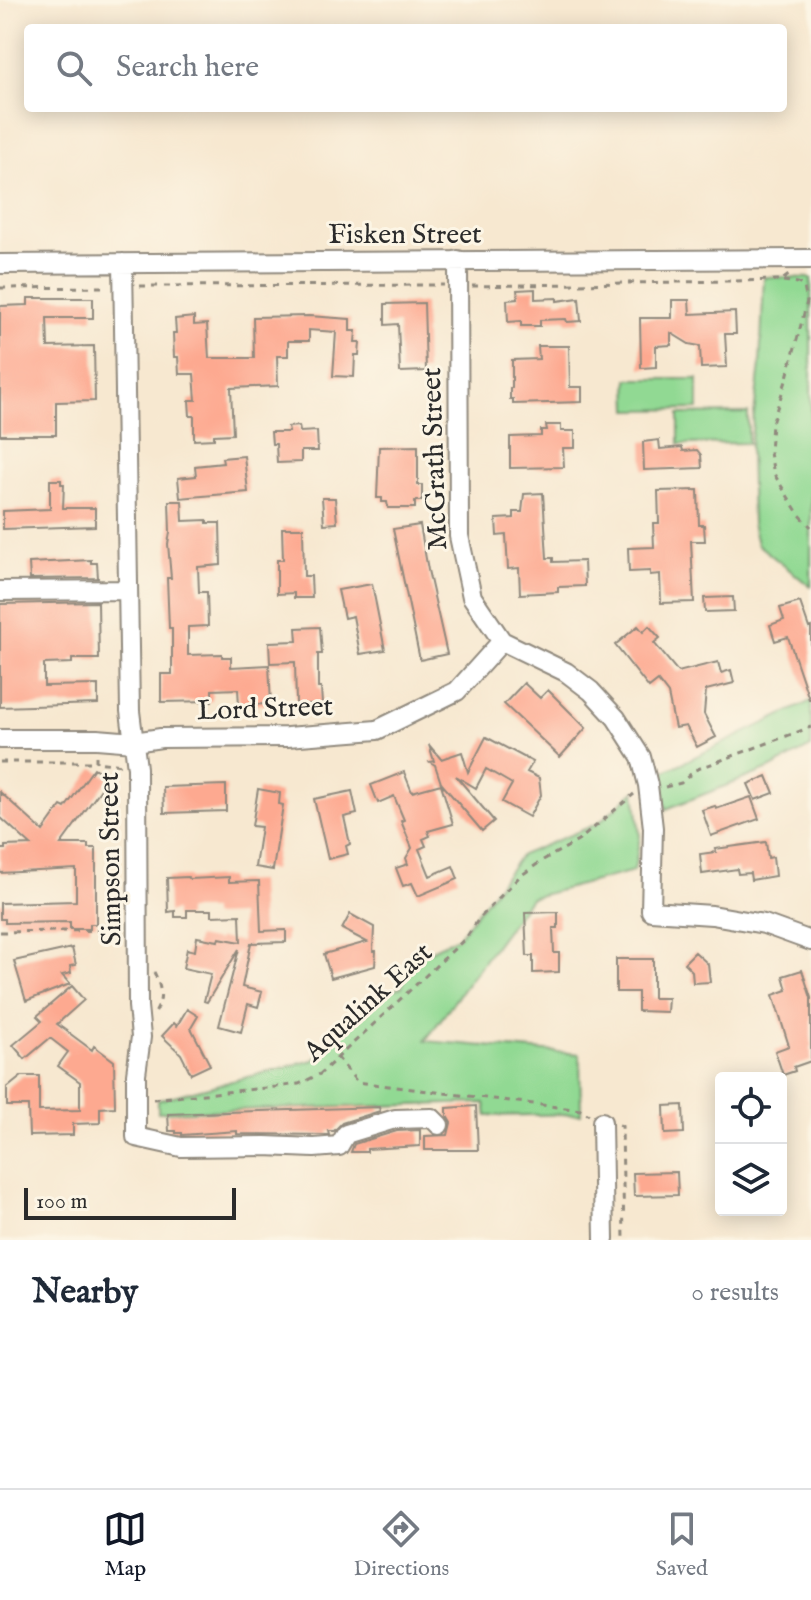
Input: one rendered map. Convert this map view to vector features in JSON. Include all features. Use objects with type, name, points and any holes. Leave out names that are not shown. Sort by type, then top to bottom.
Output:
[{"type":"street","name":"Fisken Street","points":[[0,264],[458,260],[805,266]]},
{"type":"street","name":"McGrath Street","points":[[458,260],[459,536],[472,597],[502,641],[566,672],[591,691],[616,718],[641,757],[653,828],[651,911],[712,915],[764,924],[811,941]]},
{"type":"street","name":"Simpson Street","points":[[123,263],[130,711],[137,768],[138,1006],[141,1037],[136,1074],[136,1137],[181,1147],[314,1148],[339,1146],[346,1134],[395,1119],[432,1118],[439,1125]]},
{"type":"street","points":[[0,591],[128,590]]},
{"type":"street","name":"Lord Street","points":[[0,739],[134,742],[161,738],[287,737],[377,730],[457,691],[502,641]]},
{"type":"street","points":[[602,1122],[604,1240]]},
{"type":"path","points":[[782,280],[805,266]]},
{"type":"path","points":[[0,288],[458,286],[782,280],[798,283],[804,287],[807,302],[772,423],[770,453],[774,474],[798,513],[811,527]]},
{"type":"path","name":"Aqualink East","points":[[152,1099],[299,1084],[320,1074],[466,938],[478,920],[519,877],[578,841],[635,794],[681,783],[695,770],[811,727]]},
{"type":"path","points":[[0,762],[96,762]]},
{"type":"path","points":[[0,932],[138,929]]},
{"type":"path","points":[[152,962],[162,993],[153,1017]]},
{"type":"path","points":[[337,1057],[357,1082],[581,1110],[602,1122],[622,1126],[624,1240]]},
{"type":"green space","points":[[764,277],[811,278],[811,587],[757,544],[752,523],[750,448],[760,365]]},
{"type":"green space","points":[[628,379],[698,379],[698,409],[629,410]]},
{"type":"green space","points":[[748,413],[748,443],[679,444],[679,414]]},
{"type":"green space","points":[[811,701],[811,747],[769,769],[666,809],[661,773]]},
{"type":"green space","points":[[635,791],[640,837],[634,871],[530,898],[425,1041],[580,1054],[581,1114],[487,1116],[485,1103],[158,1112],[158,1100],[314,1060],[375,996],[402,987],[414,959],[458,937],[521,855],[597,824]]},
{"type":"building","points":[[535,289],[535,299],[557,298],[557,301],[579,298],[581,321],[540,320],[540,326],[521,326],[521,321],[508,322],[507,300],[518,299],[517,290]]},
{"type":"building","points":[[28,298],[93,298],[93,318],[47,318],[48,347],[94,346],[95,401],[56,402],[56,435],[0,435],[0,306],[28,305]]},
{"type":"building","points":[[672,300],[689,300],[690,314],[735,312],[736,334],[725,334],[727,367],[701,368],[700,346],[689,344],[671,333],[671,345],[656,346],[656,367],[641,368],[640,318],[672,318]]},
{"type":"building","points":[[424,303],[426,371],[400,372],[398,324],[385,325],[385,304]]},
{"type":"building","points":[[194,317],[194,325],[207,324],[209,358],[254,358],[253,317],[350,319],[350,331],[356,331],[355,342],[360,342],[359,355],[355,355],[354,377],[333,376],[336,332],[309,330],[309,341],[288,341],[288,356],[277,356],[278,386],[231,388],[233,434],[194,440],[194,416],[190,416],[189,400],[196,400],[194,374],[179,374],[178,357],[174,357],[175,319]]},
{"type":"building","points":[[538,346],[569,346],[570,387],[582,387],[582,402],[513,404],[513,399],[510,399],[512,360],[539,359]]},
{"type":"building","points":[[546,425],[561,425],[561,431],[575,431],[575,448],[563,448],[564,467],[510,468],[510,437],[541,436],[541,430],[547,430]]},
{"type":"building","points":[[299,426],[300,432],[317,431],[318,451],[301,451],[301,462],[277,463],[276,444],[272,444],[271,432],[289,432],[288,427]]},
{"type":"building","points":[[659,440],[660,449],[682,447],[683,451],[697,450],[701,455],[702,468],[644,470],[643,442]]},
{"type":"building","points":[[418,446],[418,485],[422,485],[422,501],[415,501],[415,508],[388,508],[387,502],[377,498],[379,447]]},
{"type":"building","points":[[244,456],[248,492],[180,498],[178,478],[196,476],[195,466],[223,463],[222,458]]},
{"type":"building","points":[[50,480],[61,480],[64,484],[63,508],[95,508],[95,526],[3,529],[3,511],[50,509]]},
{"type":"building","points":[[698,490],[699,525],[704,525],[705,541],[691,541],[694,602],[661,603],[660,574],[629,572],[628,548],[654,547],[653,523],[659,523],[658,491]]},
{"type":"building","points":[[543,493],[547,558],[553,558],[553,562],[584,561],[585,586],[558,587],[558,592],[520,594],[519,568],[508,569],[506,535],[497,536],[496,519],[514,518],[514,512],[522,512],[524,494]]},
{"type":"building","points":[[322,498],[335,498],[337,523],[324,524]]},
{"type":"building","points":[[169,501],[182,501],[183,521],[220,523],[221,565],[198,567],[199,592],[207,592],[208,626],[188,627],[188,655],[222,654],[222,657],[231,657],[231,667],[269,665],[271,704],[239,705],[238,689],[212,690],[212,701],[161,702],[161,674],[172,674],[167,578],[171,578]]},
{"type":"building","points":[[420,525],[447,654],[420,660],[393,529]]},
{"type":"building","points":[[282,528],[303,528],[304,576],[311,576],[312,598],[294,598],[294,593],[277,594],[277,560],[283,560]]},
{"type":"building","points":[[91,560],[91,563],[97,563],[98,578],[30,579],[29,563]]},
{"type":"building","points":[[372,584],[385,650],[360,654],[353,616],[344,618],[338,590]]},
{"type":"building","points":[[733,597],[734,611],[705,612],[704,598]]},
{"type":"building","points":[[98,602],[99,659],[72,659],[72,663],[44,664],[44,686],[98,685],[98,704],[0,707],[0,604]]},
{"type":"building","points":[[800,602],[811,627],[811,699],[788,637],[775,641],[770,625],[784,620],[780,608]]},
{"type":"building","points":[[638,626],[643,632],[649,626],[660,638],[654,643],[678,672],[718,662],[721,673],[731,670],[734,683],[706,690],[704,714],[716,737],[697,747],[686,726],[675,728],[668,694],[658,681],[649,688],[615,645]]},
{"type":"building","points":[[320,627],[322,654],[318,654],[318,688],[321,688],[322,704],[296,704],[295,662],[270,663],[269,642],[297,641],[296,628]]},
{"type":"building","points":[[524,683],[540,698],[548,690],[586,728],[560,757],[504,704]]},
{"type":"building","points":[[486,737],[533,762],[527,772],[539,778],[541,795],[529,817],[502,802],[512,784],[486,769],[476,788],[456,776],[494,821],[482,831],[441,783],[435,765],[430,762],[434,761],[429,745],[441,759],[462,752],[468,772]]},
{"type":"building","points":[[94,768],[109,778],[61,844],[88,844],[88,848],[96,848],[96,924],[90,924],[90,929],[70,929],[70,922],[5,923],[5,919],[0,919],[0,903],[76,901],[76,869],[0,873],[0,849],[31,845],[0,817],[0,792],[43,831],[61,806],[65,808]]},
{"type":"building","points":[[404,772],[412,792],[441,784],[453,824],[428,831],[430,836],[423,839],[426,846],[419,849],[430,876],[453,866],[458,879],[418,896],[412,883],[403,886],[396,868],[408,864],[406,858],[412,848],[394,796],[378,803],[371,785]]},
{"type":"building","points":[[767,776],[774,793],[755,800],[748,784]]},
{"type":"building","points":[[226,785],[226,811],[164,813],[163,787]]},
{"type":"building","points":[[258,789],[280,793],[279,804],[283,805],[273,870],[255,867],[261,827],[252,826]]},
{"type":"building","points":[[352,791],[357,814],[344,817],[350,844],[346,846],[348,854],[328,859],[314,799]]},
{"type":"building","points":[[751,797],[759,819],[711,836],[702,810],[715,806],[716,809]]},
{"type":"building","points":[[766,842],[768,858],[773,857],[775,876],[751,880],[750,873],[738,874],[737,869],[702,874],[700,854]]},
{"type":"building","points":[[229,877],[229,882],[259,881],[261,931],[286,930],[286,942],[251,943],[242,987],[262,992],[258,1007],[248,1004],[241,1032],[219,1026],[239,949],[207,1002],[204,1001],[211,974],[183,968],[187,949],[195,951],[197,937],[241,942],[240,915],[212,916],[212,910],[187,910],[187,917],[175,917],[175,911],[168,912],[167,878]]},
{"type":"building","points":[[558,912],[558,928],[553,928],[554,953],[559,953],[559,972],[533,973],[533,956],[527,956],[525,913]]},
{"type":"building","points":[[350,914],[374,927],[375,966],[331,978],[324,954],[367,942],[342,929]]},
{"type":"building","points":[[72,948],[76,965],[70,966],[71,973],[62,975],[70,984],[26,1001],[14,961]]},
{"type":"building","points":[[695,952],[708,964],[710,982],[693,983],[692,971],[684,963]]},
{"type":"building","points":[[616,959],[653,959],[653,998],[668,998],[667,1012],[638,1011],[638,992],[616,992]]},
{"type":"building","points":[[802,970],[811,998],[811,1061],[794,1067],[795,1071],[787,1074],[782,1072],[775,1051],[789,1046],[773,995],[787,990],[783,976]]},
{"type":"building","points":[[72,986],[84,1000],[57,1024],[92,1050],[94,1046],[114,1061],[115,1107],[100,1108],[100,1123],[73,1124],[73,1135],[29,1136],[28,1106],[7,1106],[7,1088],[22,1076],[39,1076],[39,1111],[80,1110],[80,1082],[58,1066],[68,1052],[50,1038],[25,1059],[13,1045],[42,1021],[37,1016]]},
{"type":"building","points":[[187,1009],[198,1016],[191,1028],[210,1065],[191,1074],[181,1054],[162,1036],[174,1023],[177,1026]]},
{"type":"building","points":[[683,1105],[684,1133],[665,1134],[664,1106]]},
{"type":"building","points":[[476,1106],[478,1150],[425,1150],[425,1136],[448,1135],[451,1123],[447,1108]]},
{"type":"building","points":[[379,1107],[380,1111],[342,1123],[334,1131],[328,1131],[329,1135],[237,1134],[237,1131],[182,1135],[169,1131],[168,1114]]},
{"type":"building","points":[[420,1130],[420,1146],[351,1152],[354,1144],[397,1131]]},
{"type":"building","points":[[677,1172],[678,1195],[634,1196],[633,1173]]}]
